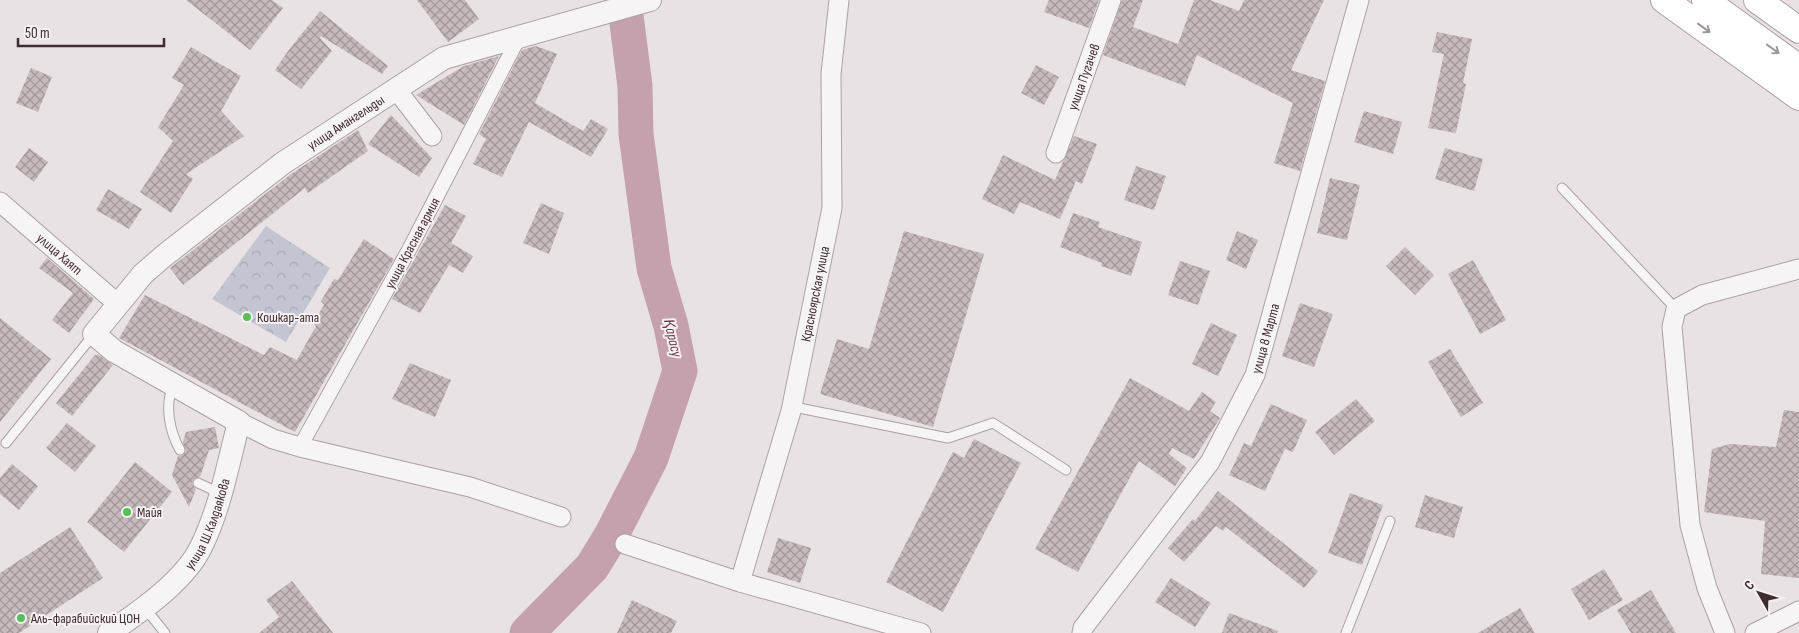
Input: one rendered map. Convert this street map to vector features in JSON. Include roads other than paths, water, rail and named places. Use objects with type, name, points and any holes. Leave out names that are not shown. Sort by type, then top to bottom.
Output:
[{"type":"main road","points":[[1664,0],[1799,97]]},
{"type":"main road","points":[[1705,0],[1799,68]]},
{"type":"main road","points":[[1757,0],[1799,30]]},
{"type":"street","name":"улица Амангельды","points":[[94,334],[143,274],[165,255],[284,163],[444,58],[650,0]]},
{"type":"street","name":"Красноярская улица","points":[[740,582],[791,411],[832,208],[831,74],[839,0]]},
{"type":"street","name":"улица Пугачев","points":[[1056,153],[1111,0]]},
{"type":"street","name":"улица 8 Марта","points":[[1082,633],[1083,628],[1210,462],[1255,374],[1359,0]]},
{"type":"street","name":"улица Красная армия","points":[[300,447],[410,248],[518,37]]},
{"type":"street","points":[[396,89],[432,136]]},
{"type":"street","name":"улица Хаят","points":[[0,202],[119,305]]},
{"type":"street","points":[[1724,633],[1707,588],[1690,525],[1672,328],[1676,309],[1702,295],[1799,269]]},
{"type":"street","points":[[94,334],[114,351],[239,422],[273,439],[470,487],[561,517]]},
{"type":"street","name":"улица Ш.Калдаякова","points":[[109,633],[145,608],[182,573],[201,548],[221,493],[239,422]]},
{"type":"street","points":[[625,544],[740,582],[921,633]]},
{"type":"street","points":[[1755,633],[1799,611]]},
{"type":"lane","points":[[1562,188],[1676,309]]},
{"type":"lane","points":[[6,443],[94,334]]},
{"type":"lane","points":[[174,386],[169,396],[171,434],[180,450]]},
{"type":"lane","points":[[791,411],[799,408],[948,438],[993,423],[1066,470]]},
{"type":"lane","points":[[198,483],[221,493]]},
{"type":"lane","points":[[1346,633],[1390,521]]},
{"type":"lane","points":[[145,608],[165,633]]},
{"type":"waterway","name":"Қарасу","points":[[527,633],[592,567],[611,536],[651,458],[680,371],[671,326],[654,268],[636,134],[635,86],[624,0]]},
{"type":"place","name":"Кошкар-ата","points":[[247,317]]},
{"type":"place","name":"Майя","points":[[127,512]]},
{"type":"place","name":"Аль-фарабийский ЦОН","points":[[21,618]]}]
